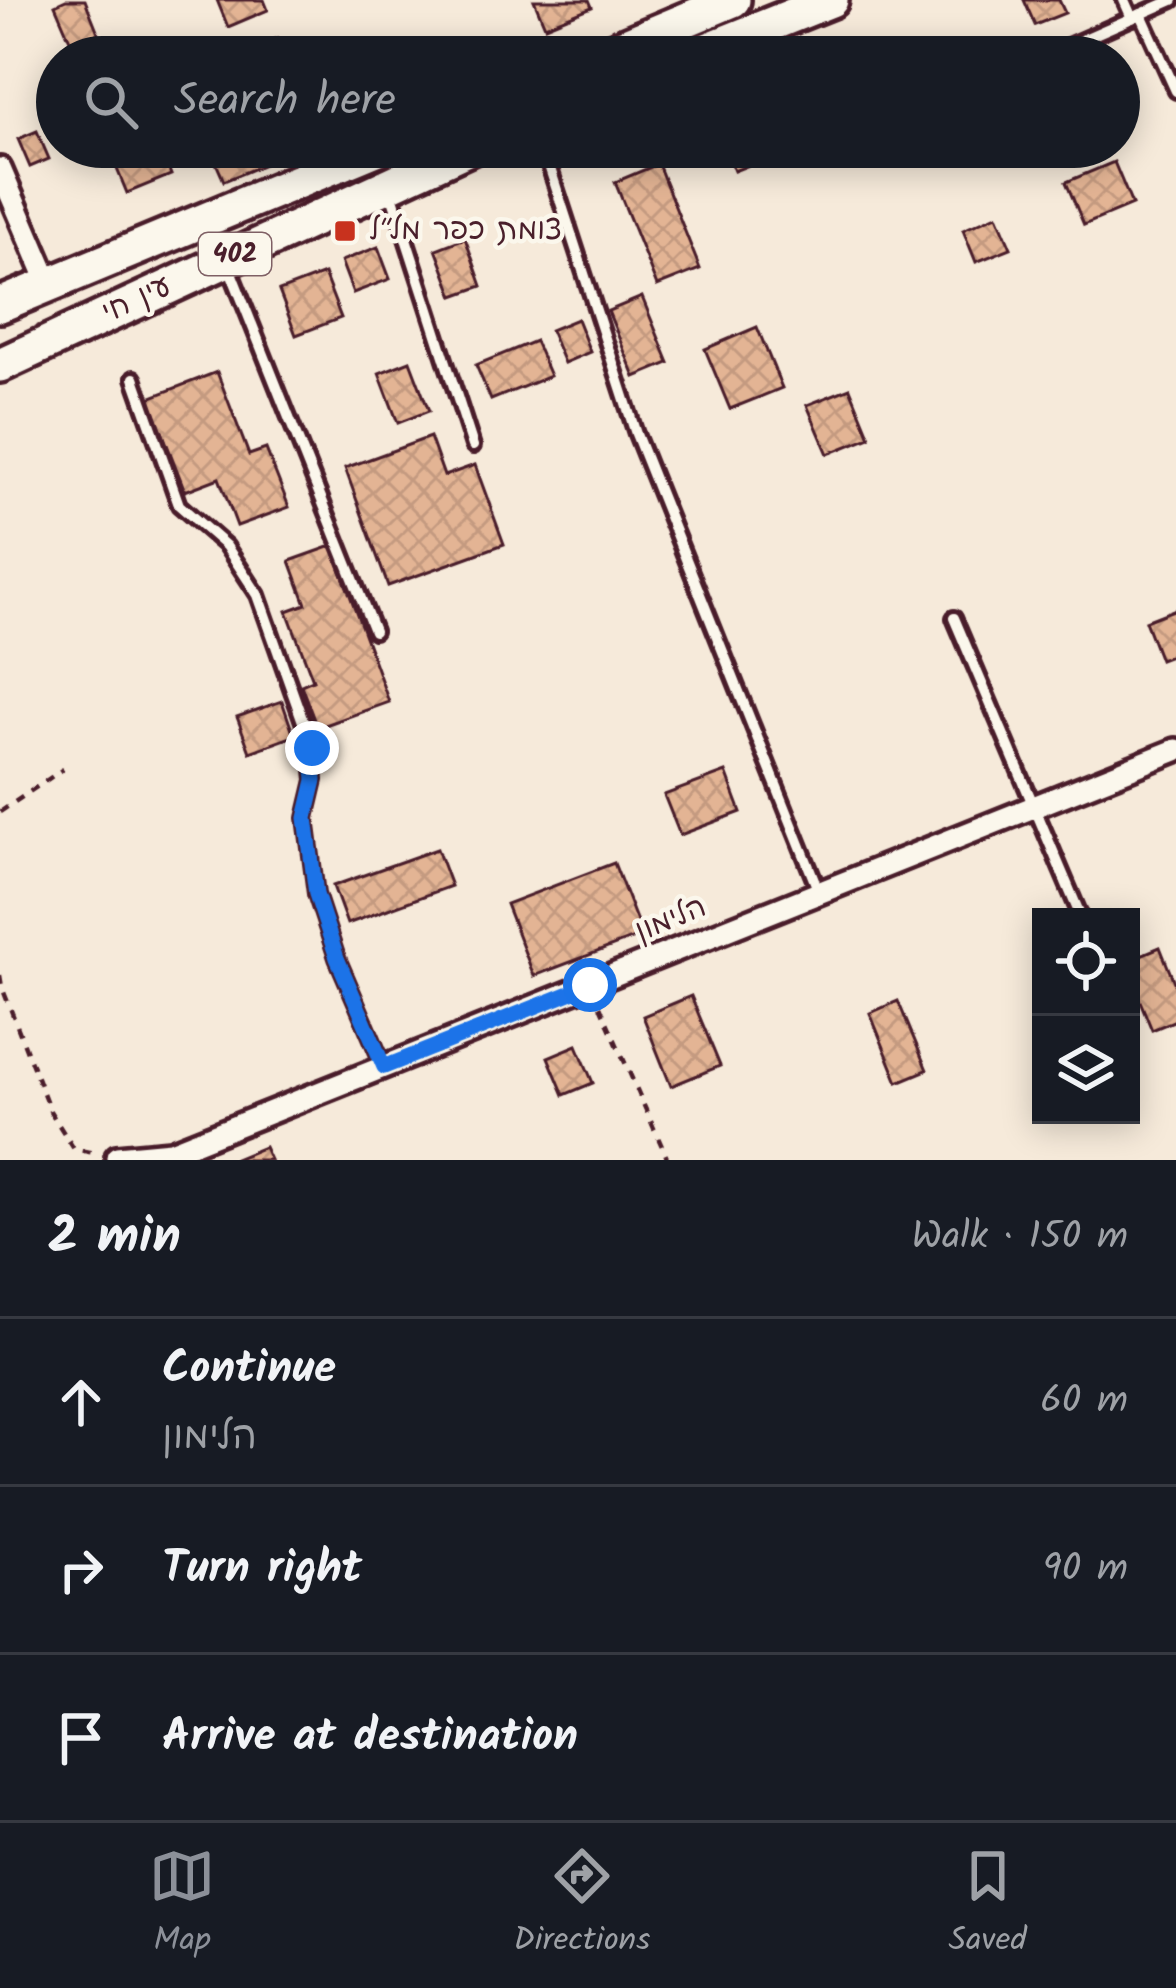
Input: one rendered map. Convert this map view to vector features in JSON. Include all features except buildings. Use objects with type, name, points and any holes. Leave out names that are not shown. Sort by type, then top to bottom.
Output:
[{"type":"main road","points":[[646,36],[733,0]]},
{"type":"main road","points":[[741,36],[831,0]]},
{"type":"main road","name":"עין חי","points":[[5,300],[50,286],[332,168]]},
{"type":"main road","name":"עין חי","points":[[0,364],[423,168]]},
{"type":"street","points":[[0,169],[50,286]]},
{"type":"street","name":"הלימון","points":[[117,1157],[171,1152],[1176,750]]},
{"type":"lane","points":[[1124,0],[1176,91]]},
{"type":"lane","points":[[1090,36],[1172,0]]},
{"type":"lane","points":[[550,168],[636,434],[820,892]]},
{"type":"lane","points":[[388,183],[473,446]]},
{"type":"lane","points":[[225,258],[374,631]]},
{"type":"lane","points":[[134,378],[179,505],[226,546],[257,595],[312,748],[315,780],[306,818],[316,894],[337,958],[384,1067]]},
{"type":"lane","points":[[954,618],[1077,908]]},
{"type":"path","points":[[0,812],[63,769]]},
{"type":"path","points":[[0,975],[50,1111],[74,1149],[117,1157]]},
{"type":"path","points":[[590,985],[668,1160]]},
{"type":"place","name":"צומת כפר מל״ל","points":[[345,231]]},
{"type":"route","points":[[312,748],[315,780],[306,818],[316,894],[337,958],[384,1067],[590,985]]}]
